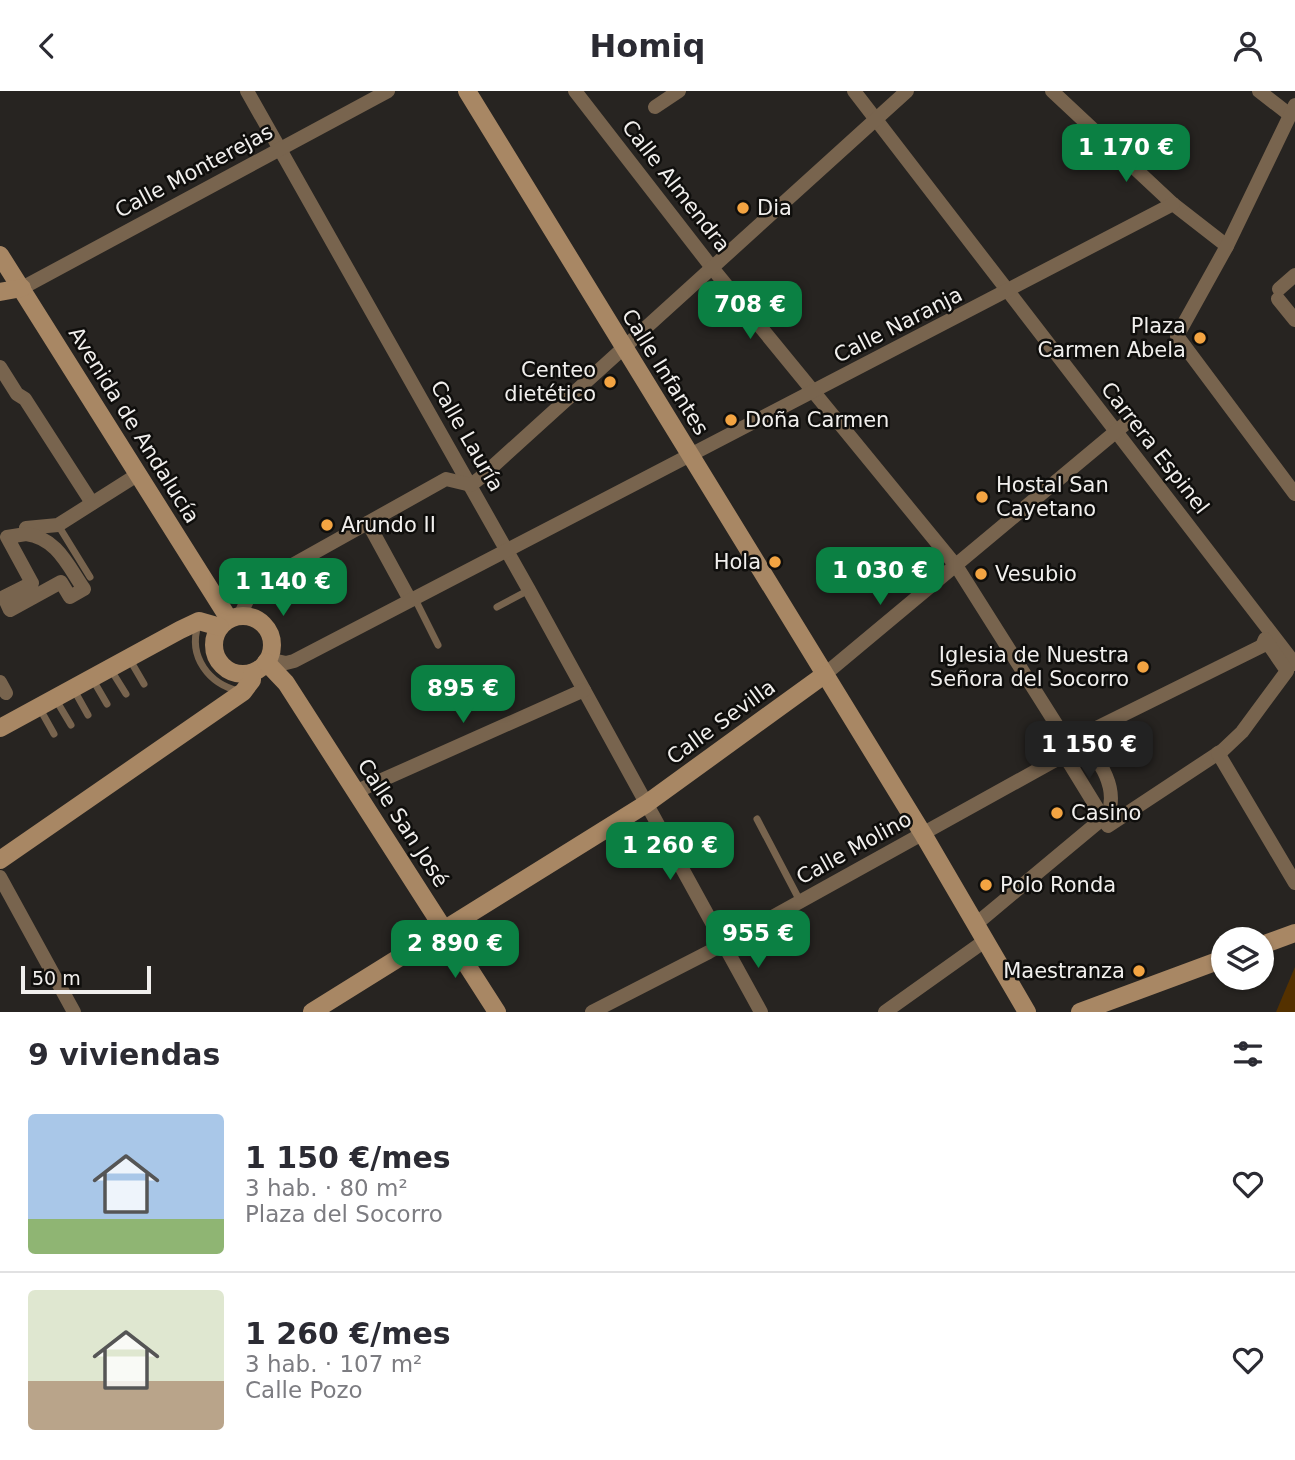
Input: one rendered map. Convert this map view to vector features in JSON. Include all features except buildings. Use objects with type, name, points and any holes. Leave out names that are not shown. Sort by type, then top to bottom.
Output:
[{"type":"street","name":"Calle Lauría","points":[[247,91],[471,485],[761,1012]]},
{"type":"street","name":"Calle Monterejas","points":[[22,288],[388,91]]},
{"type":"street","name":"Calle Infantes","points":[[467,91],[923,834],[1027,1012]]},
{"type":"street","name":"Calle Almendra","points":[[575,91],[713,268],[957,567],[1068,743]]},
{"type":"street","points":[[655,107],[679,91]]},
{"type":"street","name":"Carrera Espinel","points":[[854,91],[874,120],[1120,428],[1295,664]]},
{"type":"street","points":[[262,664],[233,673],[219,661],[214,644],[253,587],[446,479],[471,485],[624,350],[907,91]]},
{"type":"street","points":[[1052,91],[1173,204],[1227,246]]},
{"type":"street","points":[[1259,91],[1292,110],[1227,246],[1177,336],[1295,494]]},
{"type":"street","name":"Calle Naranja","points":[[262,664],[294,661],[1173,204]]},
{"type":"street","name":"Avenida de Andalucía","points":[[0,255],[230,621]]},
{"type":"street","points":[[1295,275],[1279,294],[1295,320]]},
{"type":"street","points":[[0,292],[22,288]]},
{"type":"street","points":[[0,367],[17,394],[25,399],[92,503]]},
{"type":"street","name":"Calle Sevilla","points":[[312,1012],[444,927],[646,804],[824,675],[957,567],[1120,428]]},
{"type":"street","points":[[0,532],[58,525],[136,475]]},
{"type":"street","points":[[368,523],[412,599]]},
{"type":"street","points":[[26,534],[50,542],[87,583],[70,597],[61,582],[10,610],[4,597],[32,583],[7,537],[26,534]]},
{"type":"street","points":[[0,728],[199,621],[257,620],[269,633],[272,646],[243,692],[0,860]]},
{"type":"street","points":[[1265,639],[1285,649],[1287,671],[1242,732],[1218,754],[1108,826],[1070,764],[1056,748],[1068,743],[1262,646],[1265,639]]},
{"type":"street","name":"Calle San José","points":[[262,664],[286,683],[497,1012]]},
{"type":"street","points":[[355,792],[584,690]]},
{"type":"street","points":[[976,924],[1110,811],[1113,794],[1104,773],[1089,751],[1079,747],[1062,757]]},
{"type":"street","points":[[1218,754],[1295,883]]},
{"type":"street","name":"Calle Molino","points":[[592,1012],[801,902],[1062,757]]},
{"type":"street","points":[[0,877],[74,1012]]},
{"type":"street","points":[[1274,941],[1295,933]]},
{"type":"street","points":[[885,1012],[986,940]]},
{"type":"street","points":[[1080,1012],[1211,963]]},
{"type":"lane","points":[[58,525],[87,583]]},
{"type":"lane","points":[[497,607],[529,590]]},
{"type":"lane","points":[[412,599],[438,645]]},
{"type":"lane","points":[[199,621],[196,649],[203,668],[217,684],[243,692]]},
{"type":"lane","points":[[130,659],[144,684]]},
{"type":"lane","points":[[111,670],[125,694]]},
{"type":"lane","points":[[93,679],[107,704]]},
{"type":"lane","points":[[74,689],[89,715]]},
{"type":"lane","points":[[56,699],[71,725]]},
{"type":"lane","points":[[39,708],[54,734]]},
{"type":"lane","points":[[757,819],[801,902]]},
{"type":"shaded area","points":[[1295,967],[1295,1012],[1276,1012]]},
{"type":"place","name":"Dia","points":[[743,208]]},
{"type":"place","name":"Plaza Carmen Abela","points":[[1200,338]]},
{"type":"place","name":"Centeo dietético","points":[[610,382]]},
{"type":"place","name":"Doña Carmen","points":[[731,420]]},
{"type":"place","name":"Hostal San Cayetano","points":[[982,497]]},
{"type":"place","name":"Arundo II","points":[[327,525]]},
{"type":"place","name":"Hola","points":[[775,562]]},
{"type":"place","name":"Vesubio","points":[[981,574]]},
{"type":"place","name":"Iglesia de Nuestra Señora del Socorro","points":[[1143,667]]},
{"type":"place","name":"Casino","points":[[1057,813]]},
{"type":"place","name":"Polo Ronda","points":[[986,885]]},
{"type":"place","name":"Maestranza","points":[[1139,971]]}]
